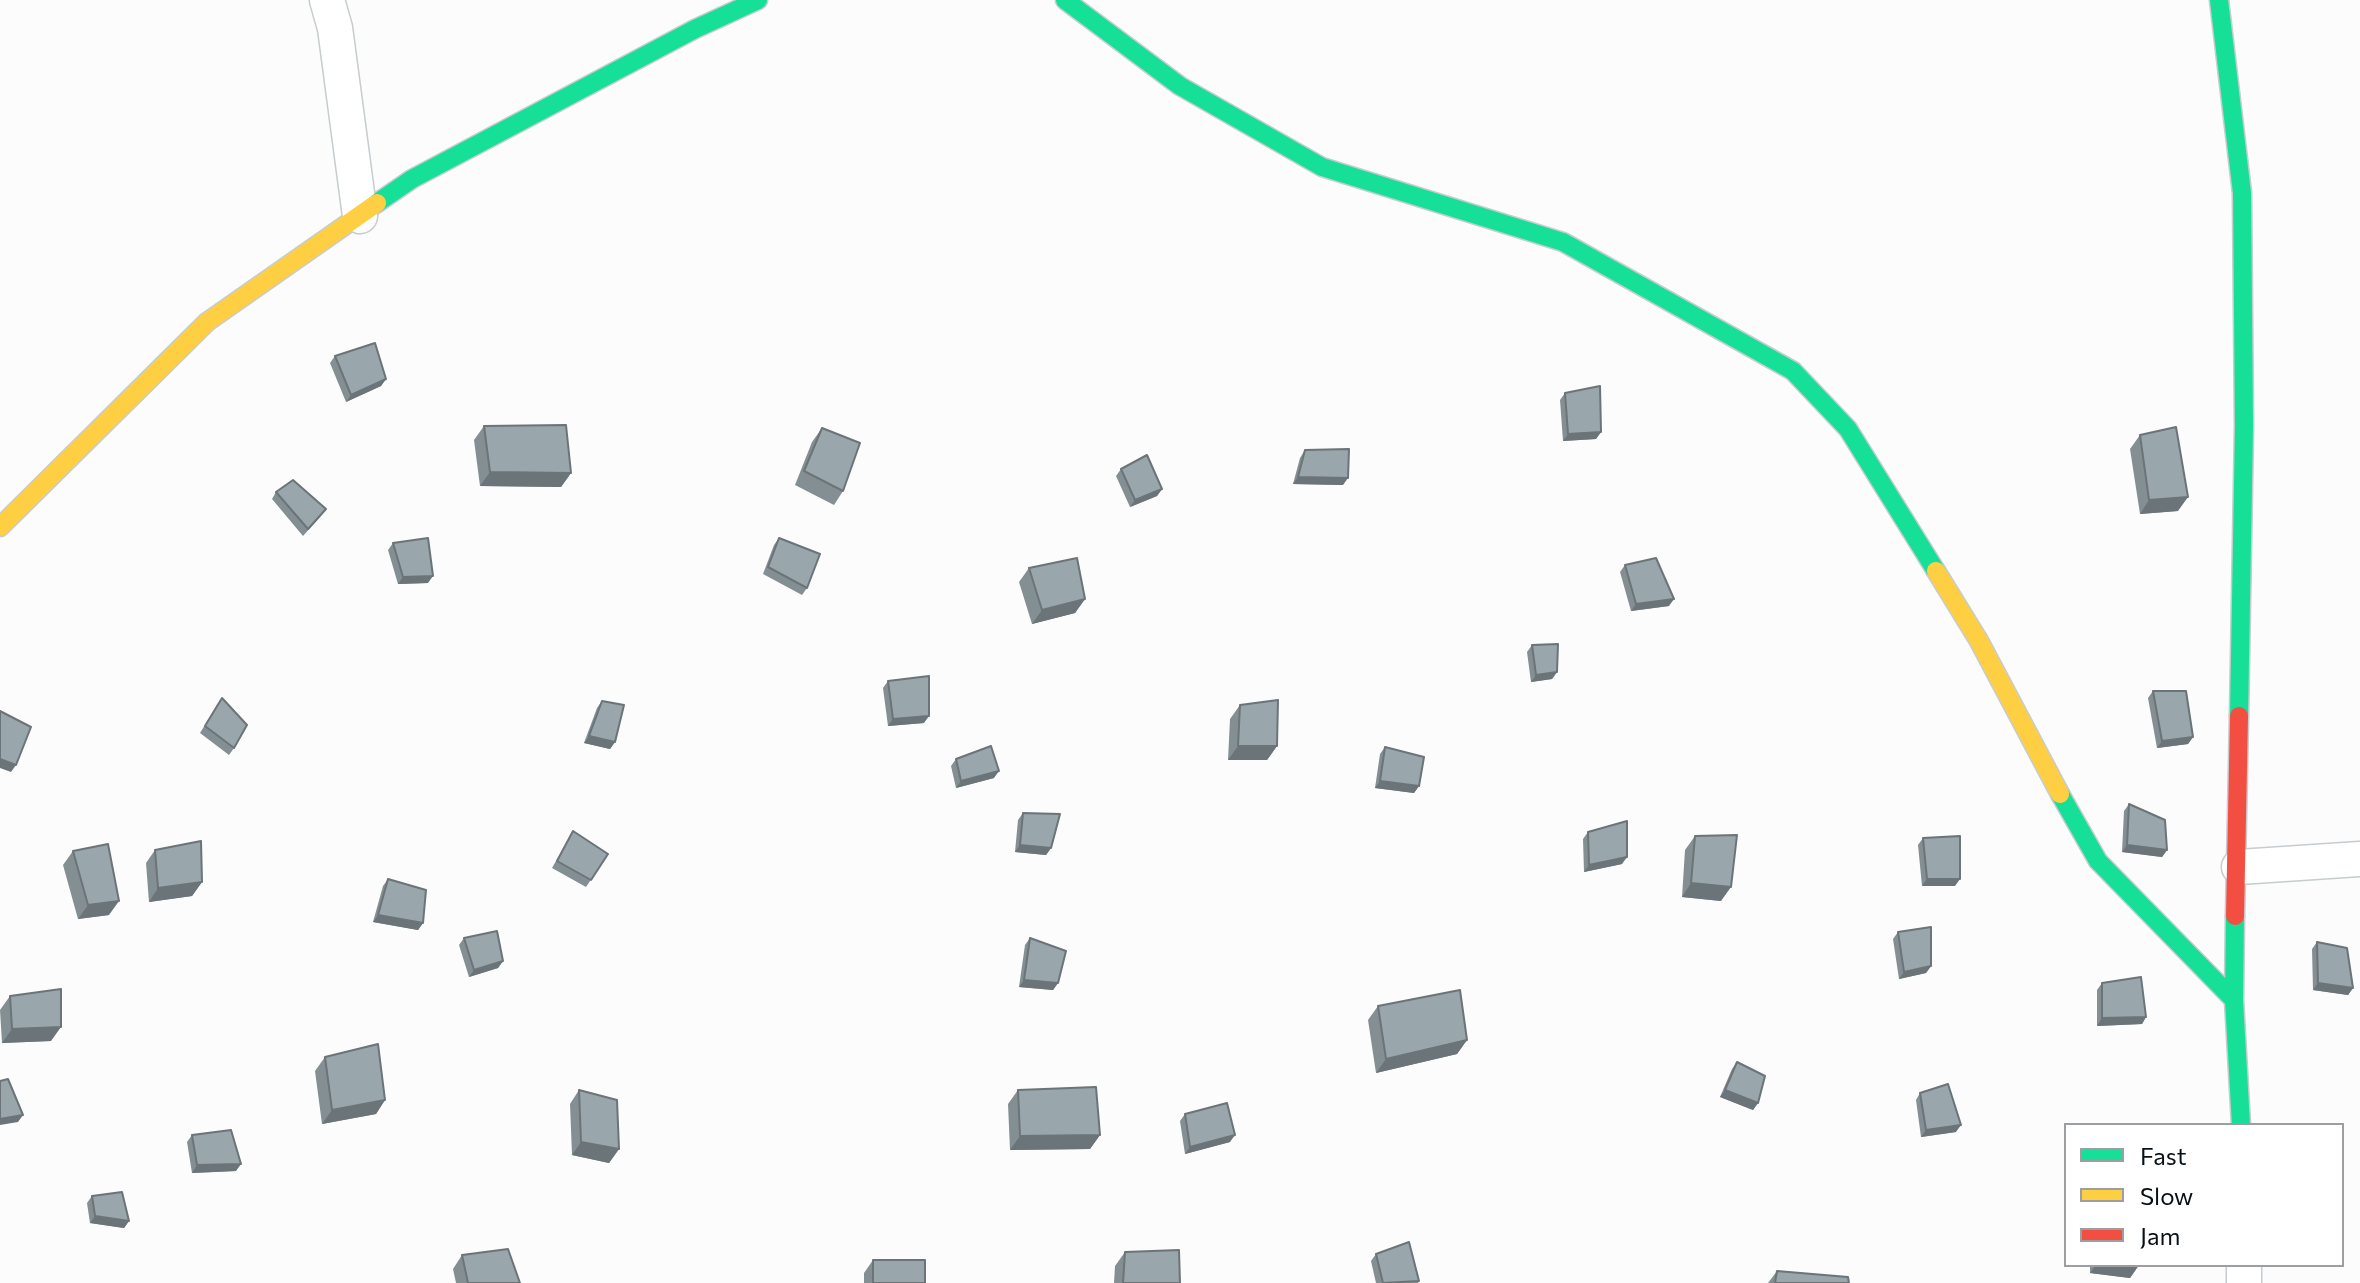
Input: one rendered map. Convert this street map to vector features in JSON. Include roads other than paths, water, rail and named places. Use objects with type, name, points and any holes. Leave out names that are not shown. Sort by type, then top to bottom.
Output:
[{"type":"street","points":[[327,0],[335,28],[360,216]]},
{"type":"street","points":[[0,527],[207,322],[412,179],[695,29],[758,0]]},
{"type":"street","points":[[1065,0],[1180,86],[1322,167],[1563,242],[1793,371],[1848,429],[1979,641],[2045,769],[2098,861],[2234,1000]]},
{"type":"street","points":[[2219,0],[2242,193],[2244,427],[2239,867],[2234,1000],[2241,1123]]},
{"type":"street","points":[[2239,867],[2360,859]]}]
